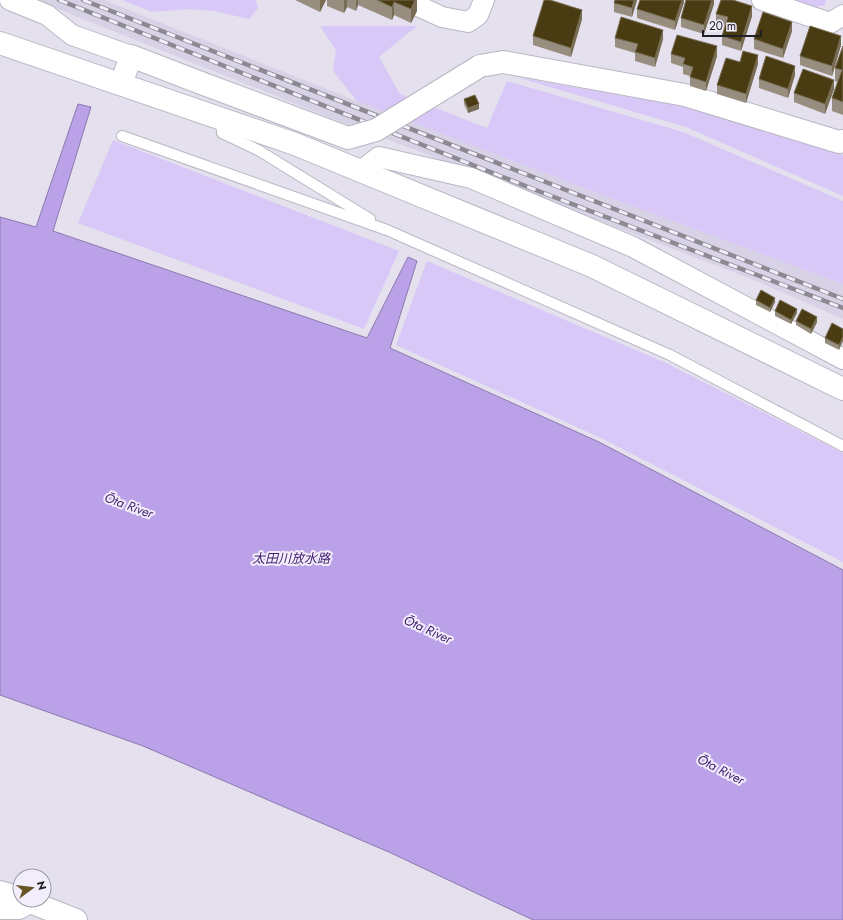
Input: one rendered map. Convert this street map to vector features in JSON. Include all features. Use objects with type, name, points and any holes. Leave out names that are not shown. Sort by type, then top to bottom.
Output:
[{"type":"street","points":[[10,0],[47,15],[72,35],[348,138],[376,130],[480,66],[503,62],[686,95],[839,142],[843,141]]},
{"type":"street","points":[[405,0],[442,17],[468,22],[478,15],[484,0]]},
{"type":"street","points":[[762,0],[830,23],[843,15]]},
{"type":"street","points":[[0,43],[295,144],[361,171],[592,266],[843,389]]},
{"type":"street","points":[[121,84],[131,56]]},
{"type":"street","points":[[361,171],[379,158],[471,178],[634,247],[843,359]]},
{"type":"street","points":[[0,892],[12,896]]},
{"type":"street","points":[[0,909],[20,908]]},
{"type":"street","points":[[45,908],[76,920]]},
{"type":"lane","points":[[221,118],[222,133],[258,150],[387,230]]},
{"type":"lane","points":[[122,136],[387,230],[670,355],[843,446]]},
{"type":"shaded area","points":[[35,0],[104,0],[357,101],[597,193],[843,284],[843,319],[754,280],[326,116]]},
{"type":"shaded area","points":[[122,0],[256,0],[258,8],[249,19],[214,11],[189,9],[152,12]]},
{"type":"shaded area","points":[[795,0],[826,0],[825,5],[815,7]]},
{"type":"shaded area","points":[[320,26],[417,26],[379,57],[400,94],[487,128],[507,81],[683,132],[843,201],[843,284],[597,193],[357,101],[333,71],[336,50]]},
{"type":"shaded area","points":[[516,77],[686,107],[843,155],[843,196],[686,127]]},
{"type":"shaded area","points":[[113,140],[399,251],[364,329],[78,223]]},
{"type":"shaded area","points":[[427,261],[666,363],[843,453],[843,562],[603,439],[396,345]]},
{"type":"water","name":"太田川放水路","points":[[78,104],[91,107],[53,231],[367,338],[408,257],[417,261],[390,348],[599,442],[843,570],[843,920],[533,920],[391,853],[143,746],[0,695],[0,217],[36,227]]},
{"type":"building","points":[[377,0],[415,0],[411,9],[394,2],[392,7]]},
{"type":"building","points":[[544,0],[550,0],[582,10],[571,48],[533,36]]},
{"type":"building","points":[[615,0],[634,0],[632,8],[614,3]]},
{"type":"building","points":[[640,0],[682,0],[675,21],[637,9]]},
{"type":"building","points":[[686,0],[712,0],[704,25],[681,18]]},
{"type":"building","points":[[721,0],[733,0],[752,6],[741,42],[722,36],[728,17],[716,14]]},
{"type":"building","points":[[763,12],[792,22],[783,49],[754,39]]},
{"type":"building","points":[[621,17],[663,30],[655,58],[635,52],[638,44],[615,38]]},
{"type":"building","points":[[810,26],[841,36],[832,66],[800,56]]},
{"type":"building","points":[[677,35],[717,46],[706,82],[690,77],[693,67],[683,64],[685,58],[671,54]]},
{"type":"building","points":[[843,46],[843,102],[832,98],[842,70],[835,68]]},
{"type":"building","points":[[743,51],[758,55],[746,94],[717,85],[726,58],[740,62]]},
{"type":"building","points":[[766,56],[795,66],[788,89],[759,79]]},
{"type":"building","points":[[803,69],[834,80],[825,104],[794,93]]},
{"type":"building","points":[[475,95],[479,104],[468,108],[464,99]]},
{"type":"building","points":[[761,290],[775,298],[770,308],[756,300]]},
{"type":"building","points":[[780,300],[797,309],[791,320],[775,311]]},
{"type":"building","points":[[802,309],[817,317],[811,329],[796,321]]},
{"type":"building","points":[[832,323],[843,329],[843,337],[839,345],[825,338]]},
{"type":"railway","points":[[59,0],[533,189],[843,308]]},
{"type":"railway","points":[[83,0],[843,299]]},
{"type":"water label","name":"Ōta River","points":[[129,505]]},
{"type":"water label","name":"Ōta River","points":[[428,629]]},
{"type":"water label","name":"Ōta River","points":[[721,769]]}]
